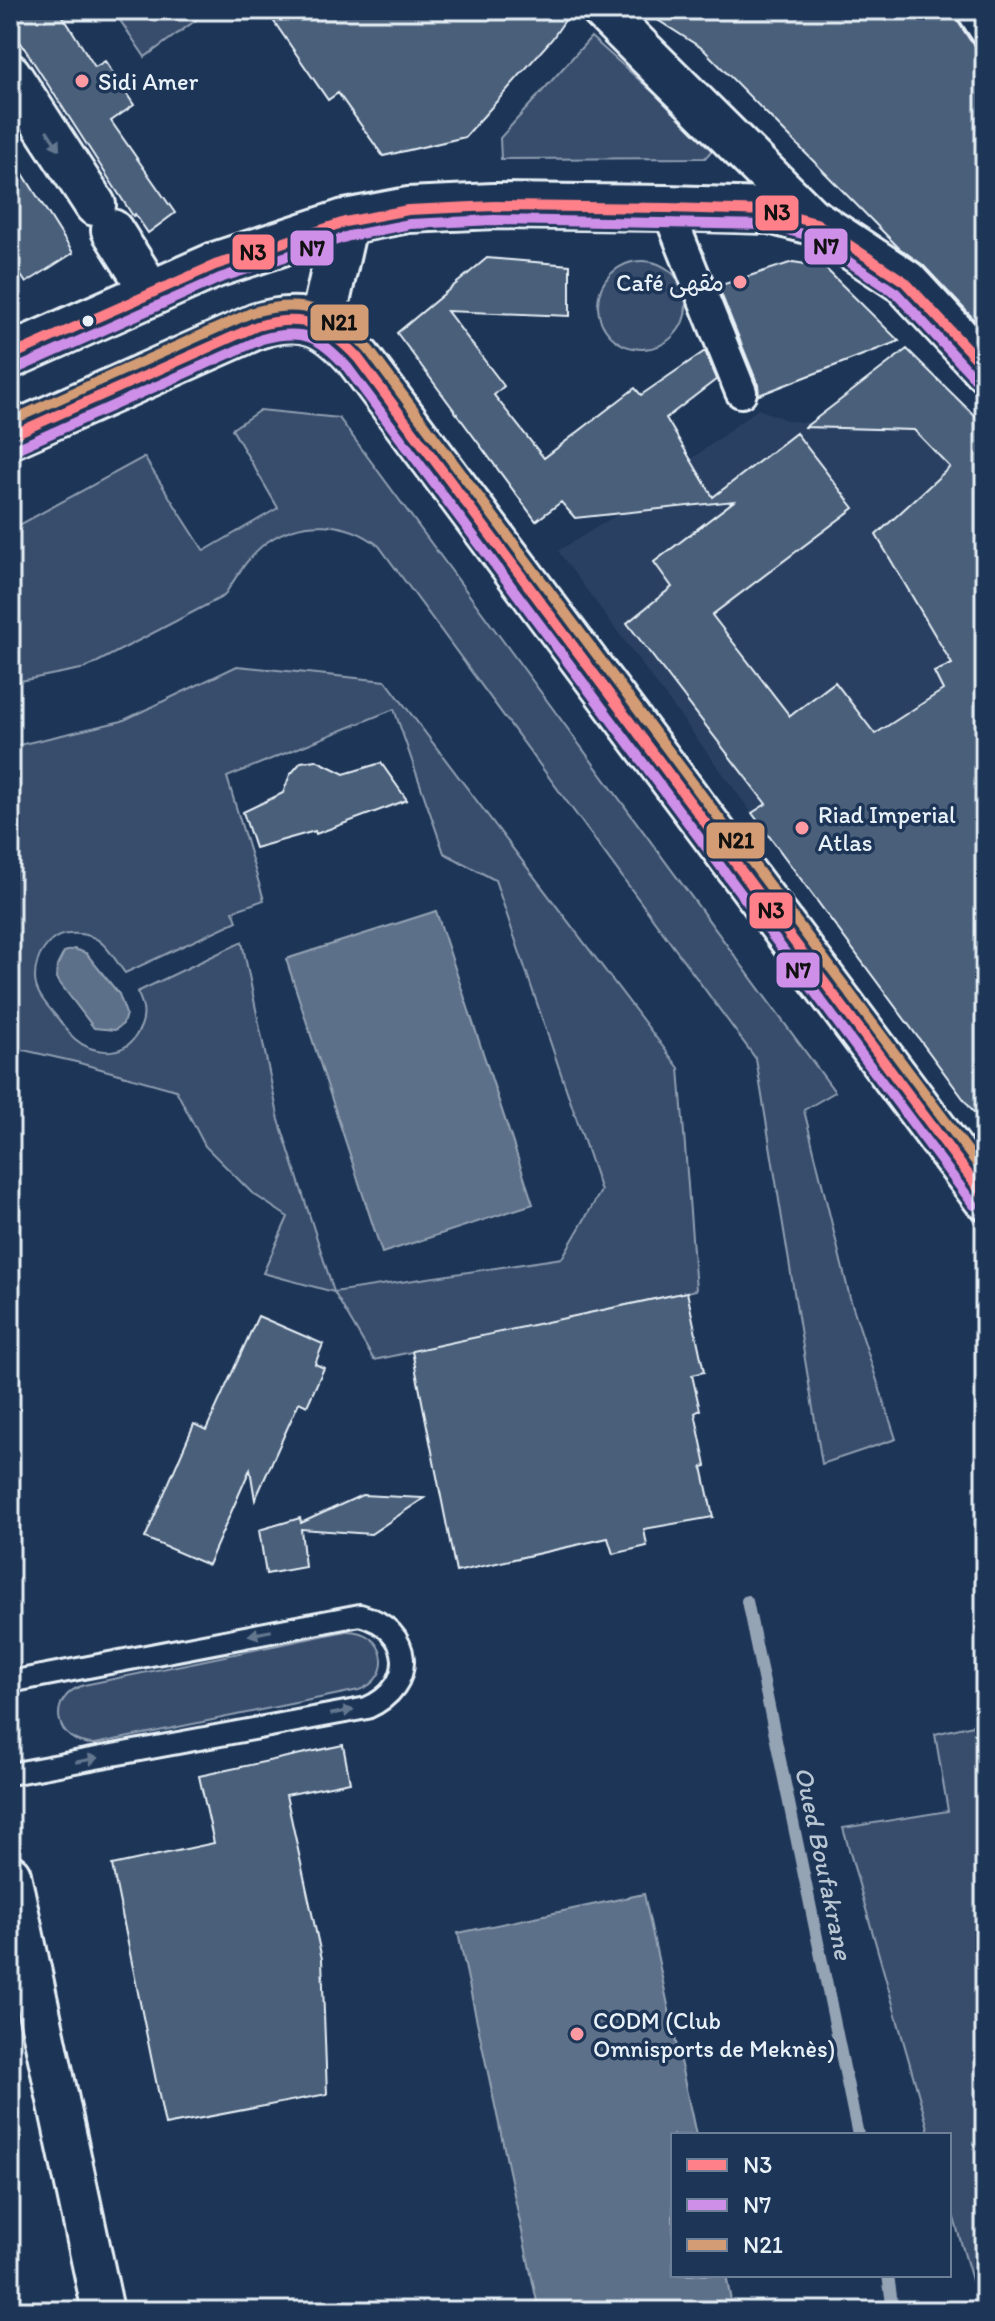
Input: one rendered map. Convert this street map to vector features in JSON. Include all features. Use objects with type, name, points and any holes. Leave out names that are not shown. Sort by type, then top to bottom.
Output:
[{"type":"main road","points":[[14,348],[215,265],[345,222],[408,210],[480,206],[667,208],[770,211],[816,223],[905,282],[985,368]]},
{"type":"main road","points":[[322,324],[345,222]]},
{"type":"main road","points":[[10,436],[257,326],[292,319],[322,324],[358,358],[985,1197]]},
{"type":"street","points":[[602,10],[816,223]]},
{"type":"street","points":[[972,10],[985,30]]},
{"type":"street","points":[[10,74],[152,293]]},
{"type":"street","points":[[667,208],[741,392]]},
{"type":"street","points":[[10,1875],[103,2311]]},
{"type":"lane","points":[[10,1682],[360,1615],[388,1627],[398,1639],[403,1667],[391,1693],[367,1708],[10,1774]]},
{"type":"shaded area","points":[[113,10],[210,10],[145,57]]},
{"type":"shaded area","points":[[591,37],[715,147],[705,158],[501,159],[500,138]]},
{"type":"shaded area","points":[[642,261],[659,264],[673,274],[683,288],[686,305],[683,322],[673,336],[659,346],[642,349],[625,346],[611,336],[601,322],[598,305],[601,288],[611,274],[625,264]]},
{"type":"shaded area","points":[[758,409],[789,421],[896,429],[905,420],[950,467],[876,535],[952,665],[943,690],[752,813],[558,551],[620,513]]},
{"type":"shaded area","points":[[260,410],[339,418],[835,1092],[804,1110],[850,1298],[896,1439],[822,1464],[756,1059],[379,546],[353,531],[324,525],[280,534],[254,554],[224,596],[86,668],[10,683],[10,530],[144,457],[204,551],[278,508],[232,429]]},
{"type":"shaded area","points":[[237,666],[386,681],[679,1068],[696,1290],[374,1360],[334,1292],[263,1273],[288,1217],[252,1193],[205,1146],[176,1090],[10,1047],[10,899],[18,860],[10,855],[10,747],[122,721]],"holes":[[[394,709],[444,853],[495,880],[601,1191],[562,1258],[334,1292],[279,1120],[242,942],[137,992],[143,1009],[141,1026],[123,1048],[106,1051],[90,1048],[75,1039],[45,1003],[36,983],[37,963],[44,949],[55,938],[80,934],[103,944],[125,973],[237,921],[233,911],[264,900],[227,777]]]},
{"type":"shaded area","points":[[436,911],[533,1204],[382,1253],[286,959]]},
{"type":"shaded area","points":[[74,949],[86,953],[119,994],[126,1014],[123,1024],[115,1030],[94,1028],[56,978],[57,966],[64,952]]},
{"type":"shaded area","points":[[346,1631],[370,1638],[381,1655],[382,1665],[378,1675],[371,1684],[359,1690],[95,1744],[70,1737],[63,1729],[60,1709],[64,1699],[84,1685]]},
{"type":"shaded area","points":[[985,1722],[985,2311],[981,2311],[951,2208],[951,2133],[929,2133],[843,1828],[948,1811],[935,1734]]},
{"type":"shaded area","name":"CODM (Club Omnisports de Meknès)","points":[[644,1894],[696,2133],[671,2133],[671,2277],[726,2277],[733,2311],[539,2311],[458,1933]]},
{"type":"building","points":[[10,10],[59,10],[95,67],[105,61],[134,105],[111,121],[175,213],[148,233],[135,214],[133,216],[10,26]]},
{"type":"building","points":[[266,10],[572,10],[552,39],[465,137],[383,156],[338,93],[328,100]]},
{"type":"building","points":[[642,10],[954,10],[970,40],[976,46],[985,48],[985,331],[923,265],[899,248],[703,49]]},
{"type":"building","points":[[10,153],[73,253],[26,283],[10,259]]},
{"type":"building","points":[[487,258],[570,265],[570,316],[447,311],[504,386],[494,395],[544,458],[635,388],[641,395],[705,351],[717,379],[666,418],[713,497],[796,433],[854,508],[712,615],[790,716],[835,682],[875,734],[943,690],[934,672],[952,664],[876,535],[950,467],[914,430],[805,427],[907,349],[985,426],[985,1128],[752,813],[766,804],[627,623],[672,587],[654,562],[734,501],[575,518],[561,502],[536,521],[397,333]]},
{"type":"building","points":[[793,262],[824,267],[899,341],[759,395],[758,385],[718,286]]},
{"type":"building","points":[[316,760],[344,774],[381,763],[407,800],[316,834],[315,831],[255,848],[243,812],[283,793],[290,775],[301,762]]},
{"type":"building","points":[[687,1292],[704,1372],[692,1375],[700,1410],[695,1413],[706,1466],[702,1467],[713,1517],[644,1529],[647,1546],[613,1554],[608,1538],[456,1572],[412,1351]]},
{"type":"building","points":[[258,1316],[323,1344],[315,1364],[324,1368],[307,1406],[299,1402],[255,1500],[250,1469],[208,1565],[145,1538],[194,1424],[206,1430]]},
{"type":"building","points":[[362,1495],[424,1498],[371,1534],[301,1529],[305,1567],[266,1574],[259,1530],[300,1518],[301,1523]]},
{"type":"building","points":[[343,1745],[350,1782],[286,1795],[322,1959],[327,2094],[165,2125],[112,1865],[214,1843],[199,1776]]},
{"type":"waterway","name":"Oued Boufakrane","points":[[747,1601],[858,2133]]},
{"type":"waterway","name":"Oued Boufakrane","points":[[888,2277],[893,2311]]},
{"type":"transit line","name":"N3","points":[[10,356],[215,265],[345,222],[408,210],[494,206],[667,208],[770,211],[816,223],[905,282],[985,368]]},
{"type":"transit line","name":"N7","points":[[16,369],[220,278],[349,236],[410,224],[494,220],[768,225],[810,236],[896,293],[975,378]]},
{"type":"transit line","name":"N21","points":[[10,421],[253,312],[288,306],[304,307],[343,325],[369,350],[985,1174]]},
{"type":"transit line","name":"N3","points":[[10,436],[257,326],[301,321],[335,336],[358,358],[985,1197]]},
{"type":"transit line","name":"N7","points":[[16,449],[262,339],[300,335],[328,348],[347,367],[974,1205]]},
{"type":"place","name":"Sidi Amer","points":[[82,81]]},
{"type":"place","name":"Café مقهى","points":[[740,282]]},
{"type":"place","name":"Riad Imperial Atlas","points":[[802,828]]},
{"type":"place","name":"CODM (Club Omnisports de Meknès)","points":[[577,2034]]}]
